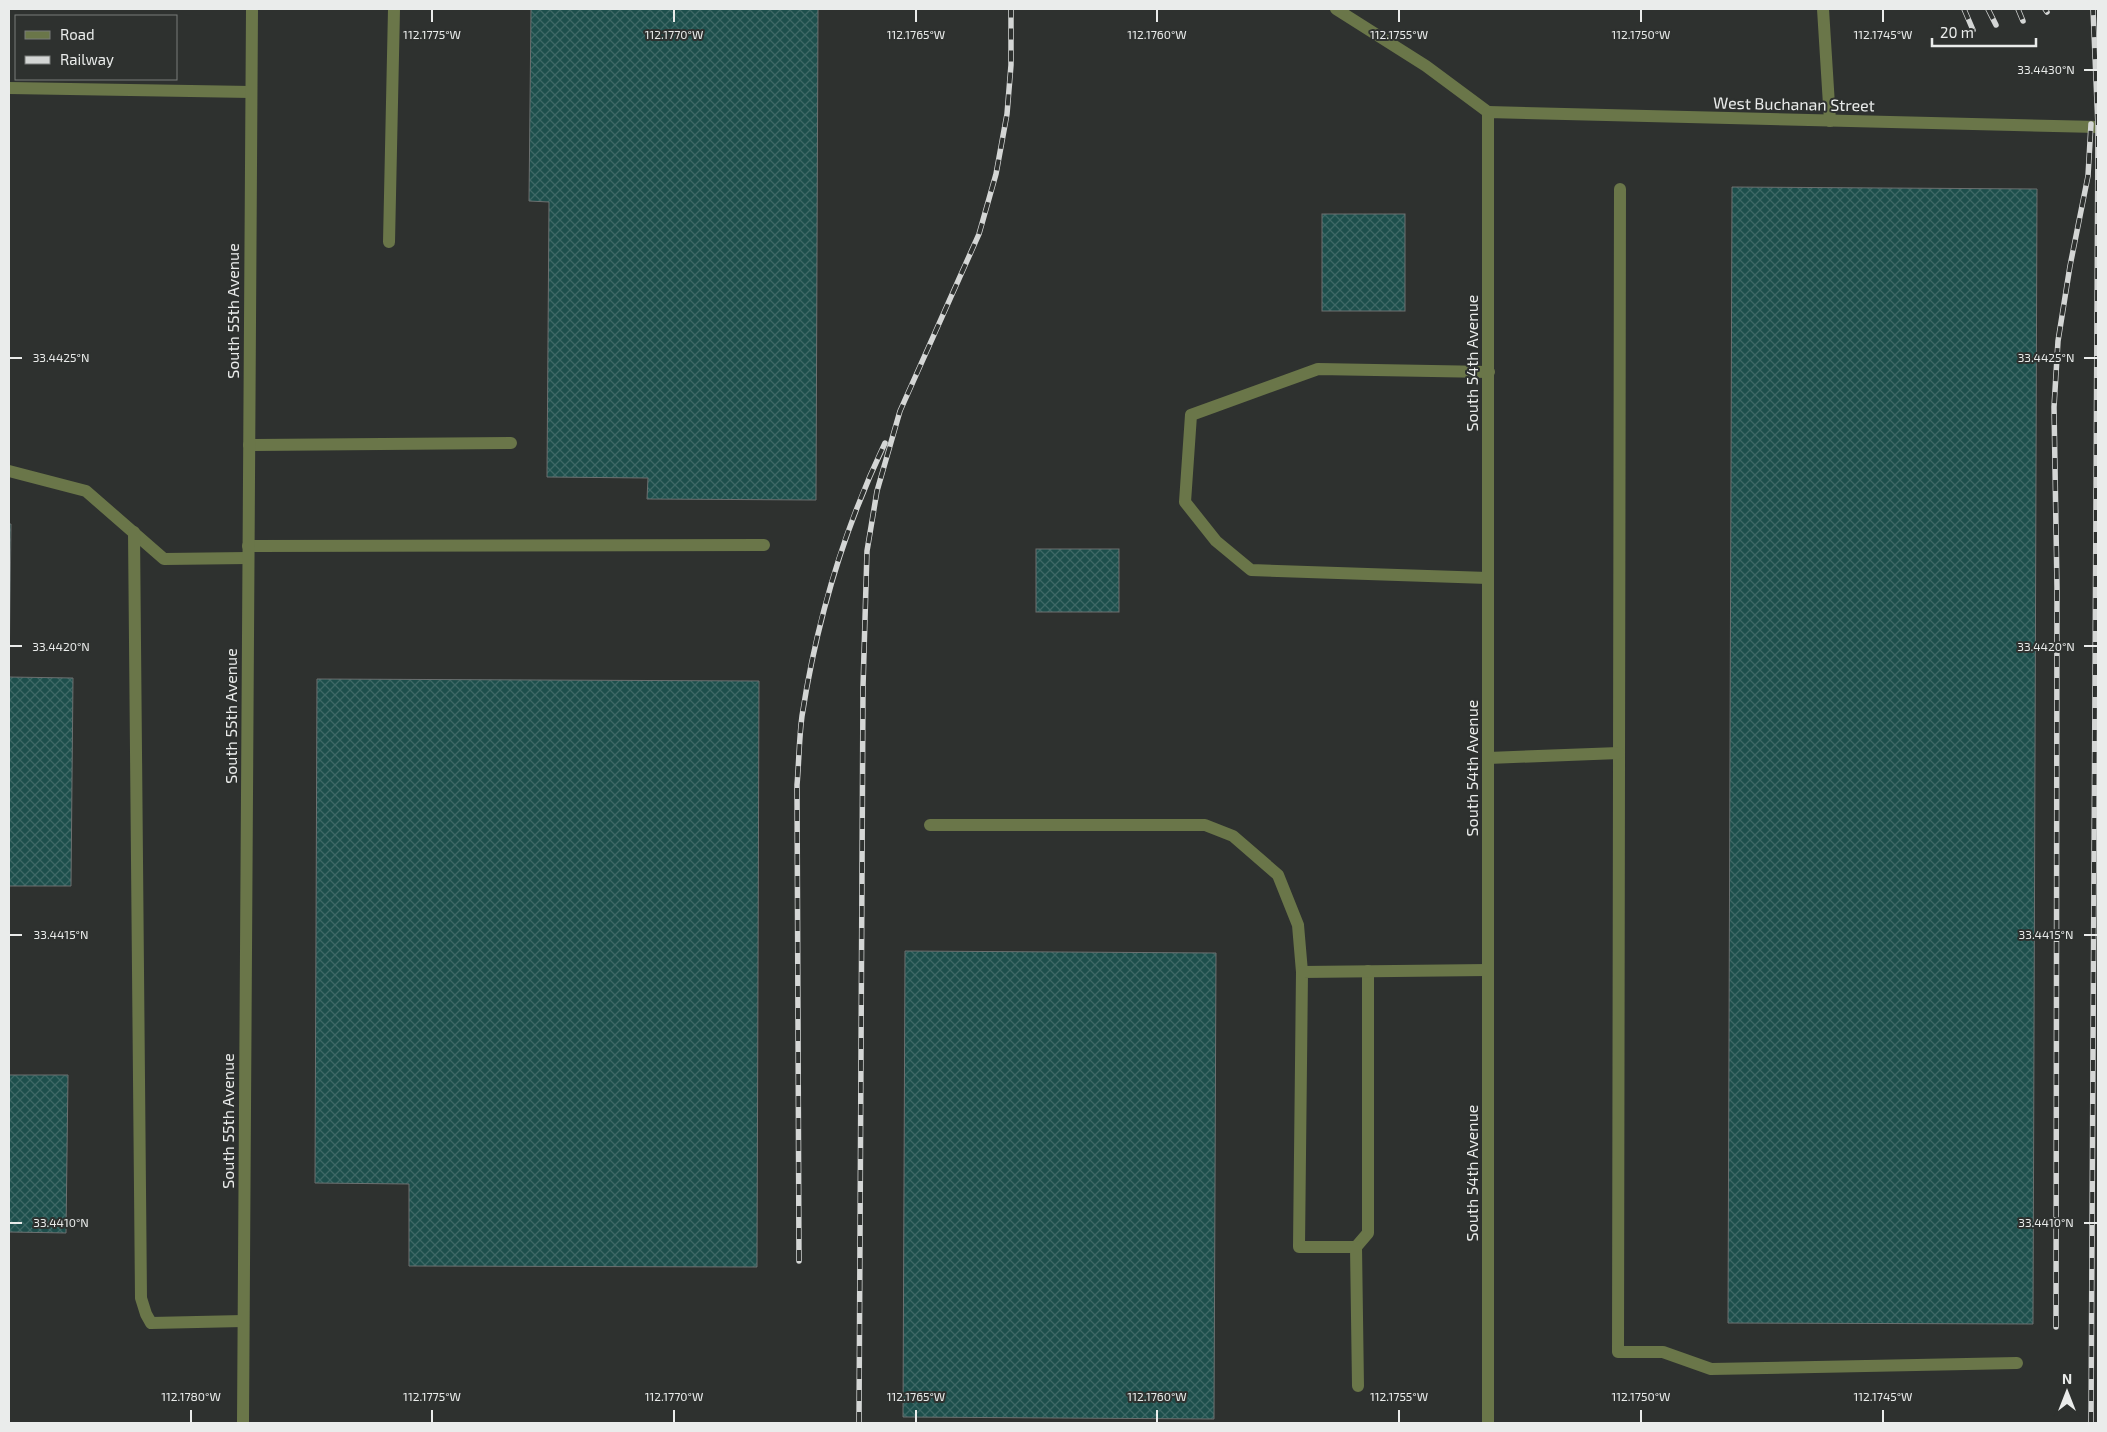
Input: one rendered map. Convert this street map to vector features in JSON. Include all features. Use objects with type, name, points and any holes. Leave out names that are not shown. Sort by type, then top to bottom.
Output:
[{"type":"street","name":"South 55th Avenue","points":[[243,1423],[252,9]]},
{"type":"street","points":[[389,242],[394,9]]},
{"type":"street","points":[[1336,9],[1426,66],[1488,112]]},
{"type":"street","points":[[1823,9],[1830,121]]},
{"type":"street","points":[[9,88],[251,92]]},
{"type":"street","name":"West Buchanan Street","points":[[1488,112],[2098,127]]},
{"type":"street","name":"South 54th Avenue","points":[[1488,112],[1488,1423]]},
{"type":"street","points":[[1620,188],[1618,1352],[1663,1352],[1711,1369],[2017,1363]]},
{"type":"street","points":[[1488,578],[1251,570],[1216,541],[1186,502],[1191,415],[1318,369],[1489,372]]},
{"type":"street","points":[[249,445],[511,443]]},
{"type":"street","points":[[9,471],[86,491],[164,559],[248,552],[764,545]]},
{"type":"street","points":[[134,532],[141,1298],[151,1323],[243,1321]]},
{"type":"street","points":[[1488,758],[1619,753]]},
{"type":"street","points":[[930,825],[1205,825],[1233,836],[1278,875],[1298,925],[1302,972],[1299,1247],[1356,1247]]},
{"type":"street","points":[[1302,972],[1488,970]]},
{"type":"street","points":[[1358,1386],[1356,1247],[1368,1233],[1368,971]]},
{"type":"building","points":[[531,9],[818,9],[816,500],[647,499],[648,478],[547,477],[549,202],[529,201]]},
{"type":"building","points":[[1732,187],[2037,189],[2033,1324],[1728,1323]]},
{"type":"building","points":[[1322,214],[1405,214],[1405,311],[1322,311]]},
{"type":"building","points":[[9,524],[11,524],[9,677]]},
{"type":"building","points":[[1036,549],[1119,549],[1119,612],[1036,612]]},
{"type":"building","points":[[9,677],[73,678],[71,886],[9,886]]},
{"type":"building","points":[[317,679],[759,681],[757,1267],[409,1266],[409,1184],[315,1183]]},
{"type":"building","points":[[905,951],[1216,953],[1214,1419],[903,1417]]},
{"type":"building","points":[[9,1075],[68,1075],[66,1233],[9,1232]]},
{"type":"railway","points":[[859,1423],[863,687],[867,551],[877,491],[900,411],[979,234],[996,174],[1007,114],[1011,65],[1011,9]]},
{"type":"railway","points":[[1964,9],[1973,30]]},
{"type":"railway","points":[[1988,9],[1996,25]]},
{"type":"railway","points":[[2018,9],[2023,21]]},
{"type":"railway","points":[[2091,1423],[2098,127],[2093,9]]},
{"type":"railway","points":[[2056,1327],[2057,588],[2054,407],[2058,341],[2070,266],[2088,176],[2091,124]]},
{"type":"railway","points":[[799,1261],[797,785],[801,725],[815,645],[833,576],[856,509],[885,443]]}]
